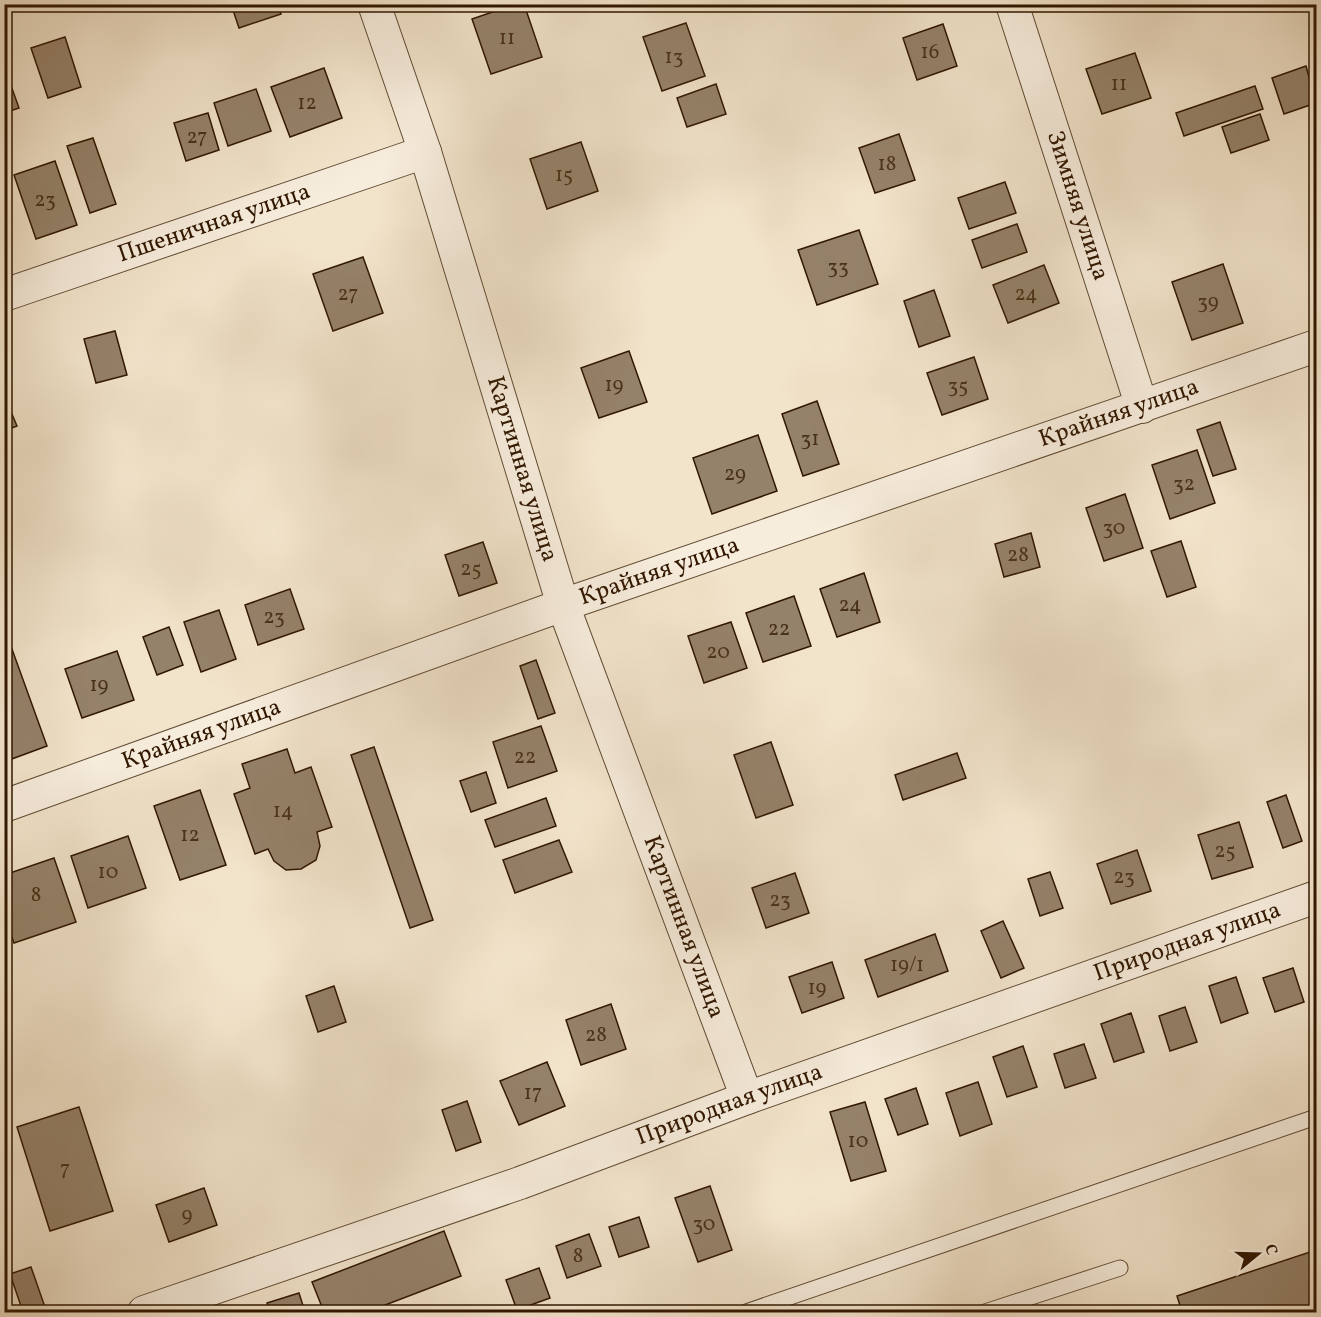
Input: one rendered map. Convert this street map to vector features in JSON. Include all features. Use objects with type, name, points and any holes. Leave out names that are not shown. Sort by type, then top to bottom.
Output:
[{"type":"street","name":"Картинная улица","points":[[374,4],[425,152],[563,604],[747,1098]]},
{"type":"street","name":"Зимняя улица","points":[[1012,4],[1142,407]]},
{"type":"street","name":"Пшеничная улица","points":[[4,295],[425,152]]},
{"type":"street","name":"Крайняя улица","points":[[4,806],[563,604],[1317,346]]},
{"type":"street","name":"Природная улица","points":[[144,1312],[520,1183],[747,1098],[1317,897]]},
{"type":"lane","points":[[747,1312],[1317,1117]]},
{"type":"lane","points":[[985,1312],[1120,1268]]},
{"type":"building","points":[[231,4],[278,4],[281,14],[239,28]]},
{"type":"building","points":[[516,4],[524,4],[542,57],[491,74],[472,19]]},
{"type":"building","points":[[686,23],[705,76],[662,91],[643,37]]},
{"type":"building","points":[[943,24],[957,66],[917,80],[903,38]]},
{"type":"building","points":[[65,37],[81,87],[48,98],[31,48]]},
{"type":"building","points":[[1135,53],[1151,98],[1102,114],[1086,69]]},
{"type":"building","points":[[4,66],[19,108],[4,113]]},
{"type":"building","points":[[1306,66],[1316,103],[1284,114],[1272,78]]},
{"type":"building","points":[[324,68],[342,118],[290,137],[271,87]]},
{"type":"building","points":[[716,84],[726,114],[687,127],[677,98]]},
{"type":"building","points":[[1255,86],[1263,109],[1184,136],[1176,113]]},
{"type":"building","points":[[256,89],[271,131],[228,146],[214,103]]},
{"type":"building","points":[[208,113],[219,150],[186,161],[174,123]]},
{"type":"building","points":[[1260,114],[1269,140],[1231,153],[1222,127]]},
{"type":"building","points":[[899,134],[915,180],[875,193],[859,148]]},
{"type":"building","points":[[93,138],[116,204],[90,213],[67,146]]},
{"type":"building","points":[[581,142],[598,191],[547,209],[530,159]]},
{"type":"building","points":[[55,161],[77,225],[36,239],[14,175]]},
{"type":"building","points":[[1005,182],[1016,213],[969,229],[958,198]]},
{"type":"building","points":[[1017,224],[1027,252],[982,268],[972,240]]},
{"type":"building","points":[[859,230],[878,284],[817,305],[798,250]]},
{"type":"building","points":[[363,257],[383,313],[333,331],[313,274]]},
{"type":"building","points":[[1223,264],[1243,323],[1192,340],[1172,282]]},
{"type":"building","points":[[1044,265],[1059,303],[1008,323],[993,285]]},
{"type":"building","points":[[934,290],[950,336],[919,347],[904,301]]},
{"type":"building","points":[[115,331],[127,375],[96,383],[84,339]]},
{"type":"building","points":[[629,351],[647,402],[599,418],[581,368]]},
{"type":"building","points":[[974,357],[988,399],[942,415],[927,373]]},
{"type":"building","points":[[4,395],[17,426],[4,431]]},
{"type":"building","points":[[817,401],[839,464],[803,476],[782,414]]},
{"type":"building","points":[[1220,422],[1236,469],[1213,476],[1197,430]]},
{"type":"building","points":[[758,435],[777,491],[712,514],[693,458]]},
{"type":"building","points":[[1197,450],[1215,503],[1170,519],[1152,465]]},
{"type":"building","points":[[1125,494],[1143,548],[1104,561],[1086,508]]},
{"type":"building","points":[[1031,533],[1040,567],[1004,577],[995,544]]},
{"type":"building","points":[[1181,541],[1196,587],[1167,597],[1151,551]]},
{"type":"building","points":[[483,542],[497,583],[459,596],[445,555]]},
{"type":"building","points":[[864,573],[880,622],[837,637],[820,589]]},
{"type":"building","points":[[290,589],[304,629],[258,645],[245,605]]},
{"type":"building","points":[[794,596],[811,646],[763,662],[746,613]]},
{"type":"building","points":[[219,610],[236,659],[201,672],[184,622]]},
{"type":"building","points":[[731,622],[747,668],[704,683],[688,636]]},
{"type":"building","points":[[4,627],[47,746],[9,760],[4,748]]},
{"type":"building","points":[[169,627],[183,665],[157,675],[143,637]]},
{"type":"building","points":[[117,651],[134,700],[82,718],[65,669]]},
{"type":"building","points":[[536,660],[555,713],[538,719],[520,666]]},
{"type":"building","points":[[541,726],[557,771],[508,788],[493,742]]},
{"type":"building","points":[[771,742],[793,805],[756,818],[734,755]]},
{"type":"building","points":[[374,747],[433,920],[410,928],[351,755]]},
{"type":"building","points":[[287,749],[295,773],[311,767],[332,827],[317,832],[320,846],[316,860],[301,869],[286,870],[274,861],[268,849],[255,854],[234,794],[250,788],[242,764]]},
{"type":"building","points":[[957,753],[966,778],[903,800],[895,775]]},
{"type":"building","points":[[486,772],[496,803],[471,812],[460,781]]},
{"type":"building","points":[[200,790],[226,865],[180,880],[154,806]]},
{"type":"building","points":[[1286,795],[1302,841],[1283,848],[1267,802]]},
{"type":"building","points":[[546,798],[556,826],[495,847],[485,820]]},
{"type":"building","points":[[1239,822],[1253,867],[1212,879],[1198,835]]},
{"type":"building","points":[[128,836],[146,888],[88,908],[71,856]]},
{"type":"building","points":[[559,840],[572,872],[515,893],[503,860]]},
{"type":"building","points":[[1137,850],[1151,891],[1111,904],[1097,864]]},
{"type":"building","points":[[54,858],[76,922],[14,943],[4,916],[4,875]]},
{"type":"building","points":[[1050,872],[1063,908],[1040,916],[1028,879]]},
{"type":"building","points":[[795,873],[809,913],[766,928],[752,888]]},
{"type":"building","points":[[1003,921],[1024,968],[1001,978],[981,931]]},
{"type":"building","points":[[935,934],[948,971],[878,997],[865,960]]},
{"type":"building","points":[[832,962],[844,998],[802,1013],[789,977]]},
{"type":"building","points":[[1293,968],[1304,1002],[1275,1012],[1263,978]]},
{"type":"building","points":[[1236,977],[1248,1013],[1221,1023],[1209,986]]},
{"type":"building","points":[[334,986],[346,1022],[318,1032],[306,996]]},
{"type":"building","points":[[611,1004],[626,1049],[581,1065],[566,1020]]},
{"type":"building","points":[[1185,1007],[1197,1042],[1170,1051],[1159,1016]]},
{"type":"building","points":[[1131,1013],[1144,1052],[1114,1062],[1101,1024]]},
{"type":"building","points":[[1084,1044],[1096,1078],[1065,1088],[1054,1054]]},
{"type":"building","points":[[1023,1046],[1037,1087],[1007,1097],[993,1057]]},
{"type":"building","points":[[547,1062],[565,1106],[519,1125],[500,1081]]},
{"type":"building","points":[[978,1082],[992,1124],[960,1136],[946,1093]]},
{"type":"building","points":[[916,1088],[928,1124],[898,1135],[885,1099]]},
{"type":"building","points":[[467,1101],[481,1142],[456,1151],[442,1110]]},
{"type":"building","points":[[865,1102],[886,1171],[851,1181],[830,1112]]},
{"type":"building","points":[[79,1107],[113,1211],[50,1231],[17,1127]]},
{"type":"building","points":[[710,1186],[732,1250],[698,1262],[675,1198]]},
{"type":"building","points":[[204,1188],[217,1225],[169,1242],[156,1205]]},
{"type":"building","points":[[639,1217],[649,1247],[619,1257],[609,1227]]},
{"type":"building","points":[[444,1231],[461,1276],[367,1312],[324,1312],[312,1282]]},
{"type":"building","points":[[589,1234],[601,1266],[567,1278],[556,1246]]},
{"type":"building","points":[[1316,1250],[1316,1312],[1182,1312],[1177,1296]]},
{"type":"building","points":[[31,1267],[46,1310],[23,1312],[10,1274]]},
{"type":"building","points":[[539,1268],[550,1298],[517,1310],[506,1280]]},
{"type":"building","points":[[299,1293],[305,1312],[270,1312],[267,1303]]},
{"type":"building","points":[[1128,1306],[1130,1312],[1110,1312]]}]
